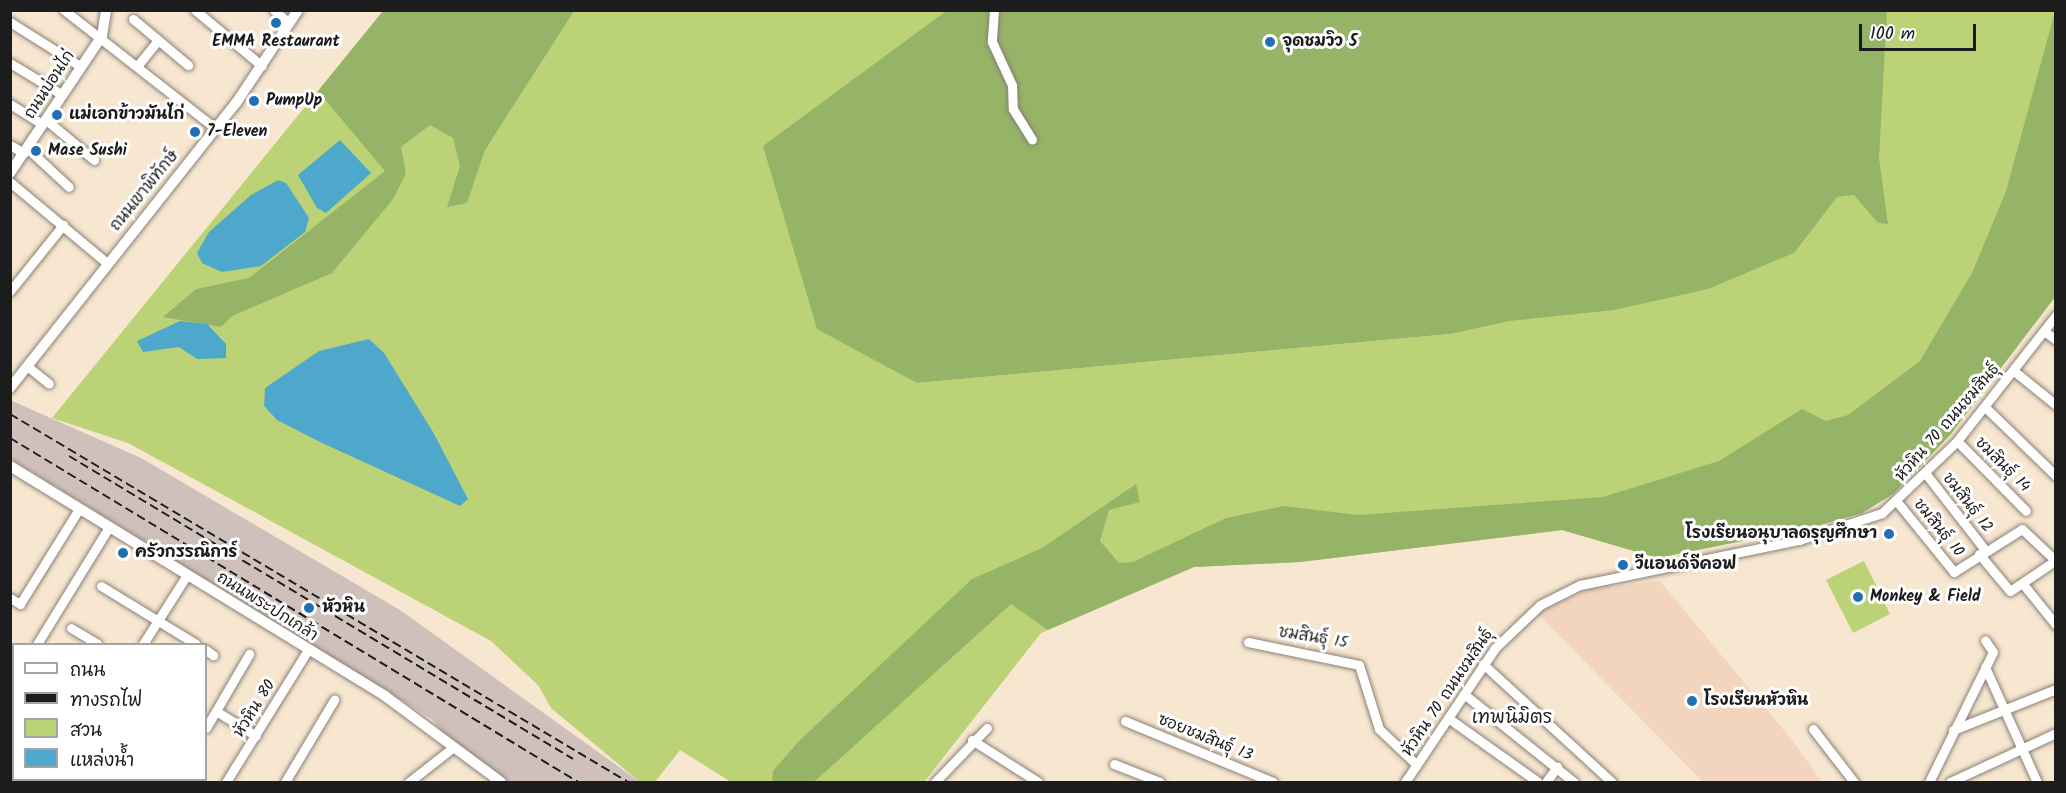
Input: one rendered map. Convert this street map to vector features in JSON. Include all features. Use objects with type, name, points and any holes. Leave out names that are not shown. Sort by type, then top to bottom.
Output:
[{"type":"street","points":[[64,10],[102,36],[215,128]]},
{"type":"street","name":"ถนนบ่อนไก่","points":[[10,173],[102,36],[105,10]]},
{"type":"street","points":[[195,10],[262,66]]},
{"type":"street","points":[[274,10],[289,23]]},
{"type":"street","name":"ถนนเขาพิทักษ์","points":[[10,388],[215,128],[262,66],[298,10]]},
{"type":"street","points":[[994,10],[992,42],[1012,85],[1014,109],[1032,139]]},
{"type":"street","points":[[133,20],[188,65]]},
{"type":"street","points":[[10,21],[80,66]]},
{"type":"street","points":[[138,65],[158,40]]},
{"type":"street","points":[[10,63],[61,94]]},
{"type":"street","points":[[10,104],[44,122],[94,160]]},
{"type":"street","points":[[10,145],[25,151],[69,187]]},
{"type":"street","points":[[10,182],[107,263]]},
{"type":"street","points":[[10,291],[63,225]]},
{"type":"street","name":"หัวหิน 70 ถนนชมสินธุ์","points":[[1406,783],[1484,664],[1528,614],[1580,585],[1799,540],[1859,523],[1898,503],[1957,441],[2014,371],[2055,315]]},
{"type":"street","points":[[2044,331],[2055,340]]},
{"type":"street","points":[[27,366],[49,384]]},
{"type":"street","points":[[2014,371],[2055,405]]},
{"type":"street","points":[[1985,407],[2055,476]]},
{"type":"street","name":"ชมสินธุ์ 14","points":[[1957,441],[2026,511]]},
{"type":"street","name":"ถนนพระปกเกล้า","points":[[10,466],[424,723],[451,749],[501,783]]},
{"type":"street","name":"ชมสินธุ์ 12","points":[[1926,474],[2006,589],[2023,584]]},
{"type":"street","name":"ชมสินธุ์ 10","points":[[1898,503],[1954,572],[1982,552]]},
{"type":"street","points":[[10,598],[20,604],[79,508]]},
{"type":"street","points":[[38,643],[109,527]]},
{"type":"street","points":[[1982,552],[2025,529],[2054,562],[2023,584],[2055,625]]},
{"type":"street","points":[[144,643],[188,575]]},
{"type":"street","points":[[101,586],[193,643]]},
{"type":"street","points":[[71,628],[95,643]]},
{"type":"street","points":[[1929,783],[1993,652],[1985,640]]},
{"type":"street","name":"ชมสินธุ์ 15","points":[[1248,642],[1359,665],[1379,729],[1417,765]]},
{"type":"street","name":"หัวหิน 80","points":[[226,783],[308,650]]},
{"type":"street","points":[[207,726],[249,654]]},
{"type":"street","points":[[1484,664],[1612,783]]},
{"type":"street","points":[[1985,667],[2037,783]]},
{"type":"street","points":[[1953,730],[2055,689]]},
{"type":"street","points":[[1464,694],[1574,783]]},
{"type":"street","points":[[285,783],[334,700]]},
{"type":"street","points":[[216,711],[256,736]]},
{"type":"street","points":[[1448,718],[1538,783]]},
{"type":"street","name":"ซอยชมสินธุ์ 13","points":[[1125,721],[1273,783]]},
{"type":"street","points":[[936,782],[972,740],[987,728]]},
{"type":"street","points":[[1814,729],[1854,783]]},
{"type":"street","points":[[1950,783],[2055,733]]},
{"type":"street","points":[[972,740],[1038,783]]},
{"type":"street","points":[[409,783],[451,749]]},
{"type":"street","points":[[1113,764],[1160,783]]},
{"type":"street","points":[[1546,783],[1557,767]]},
{"type":"shaded area","points":[[10,400],[141,458],[400,610],[640,782],[508,782],[454,746],[432,719],[11,459]]},
{"type":"shaded area","name":"โรงเรียนหัวหิน","points":[[1660,581],[1791,739],[1822,782],[1703,782],[1537,613],[1590,589]]},
{"type":"green space","points":[[383,11],[946,11],[764,147],[917,383],[1450,334],[1848,11],[2055,11],[2055,297],[1950,435],[1893,494],[1862,513],[1658,558],[1562,530],[1300,562],[1194,567],[1041,633],[924,782],[731,782],[680,750],[655,782],[640,782],[551,708],[538,685],[491,641],[128,443],[52,418]]},
{"type":"green space","points":[[383,11],[574,11],[485,150],[467,203],[447,207],[460,166],[453,138],[430,125],[401,147],[406,174],[393,199],[332,273],[232,316],[221,327],[163,317],[196,289],[249,278],[385,171],[318,91]]},
{"type":"green space","points":[[946,11],[1887,11],[1879,158],[1888,224],[1878,223],[1854,195],[1837,197],[1794,253],[1708,289],[1614,310],[1509,321],[1450,334],[917,383],[817,329],[763,146]]},
{"type":"green space","points":[[2055,11],[2055,297],[1950,435],[1893,494],[1862,513],[1813,527],[1658,558],[1562,530],[1300,562],[1194,567],[1048,630],[1011,604],[814,782],[772,782],[773,771],[799,741],[972,579],[1042,548],[1136,484],[1140,502],[1109,510],[1100,541],[1119,563],[1133,562],[1226,518],[1284,506],[1358,515],[1603,497],[1719,461],[1802,409],[1826,421],[1848,415],[1920,361],[1973,271],[2006,191]]},
{"type":"green space","name":"Monkey & Field","points":[[1864,561],[1890,614],[1853,633],[1826,580]]},
{"type":"water","points":[[340,140],[371,173],[326,213],[317,208],[298,175]]},
{"type":"water","points":[[278,180],[286,183],[309,218],[305,232],[261,266],[222,272],[202,263],[197,253],[209,232],[251,195]]},
{"type":"water","points":[[180,321],[207,324],[226,344],[226,358],[197,359],[179,347],[143,352],[137,341]]},
{"type":"water","points":[[369,339],[384,353],[433,432],[468,499],[460,506],[320,442],[277,420],[264,406],[265,388],[319,351]]},
{"type":"railway","points":[[10,414],[628,782]]},
{"type":"railway","points":[[10,438],[578,782]]},
{"type":"railway","points":[[69,456],[573,759]]},
{"type":"place","name":"EMMA Restaurant","points":[[276,23]]},
{"type":"place","name":"จุดชมวิว 5","points":[[1270,42]]},
{"type":"place","name":"PumpUp","points":[[254,101]]},
{"type":"place","name":"แม่เอกข้าวมันไก่","points":[[57,115]]},
{"type":"place","name":"7-Eleven","points":[[195,132]]},
{"type":"place","name":"Mase Sushi","points":[[36,151]]},
{"type":"place","name":"โรงเรียนอนุบาลดรุญศึกษา","points":[[1889,534]]},
{"type":"place","name":"ครัวกรรณิการ์","points":[[123,553]]},
{"type":"place","name":"วีแอนด์จีคอฟ","points":[[1623,565]]},
{"type":"place","name":"Monkey & Field","points":[[1858,597]]},
{"type":"place","name":"หัวหิน","points":[[309,608]]},
{"type":"place","name":"โรงเรียนหัวหิน","points":[[1692,701]]},
{"type":"district","name":"เทพนิมิตร","points":[[1512,719]]}]
